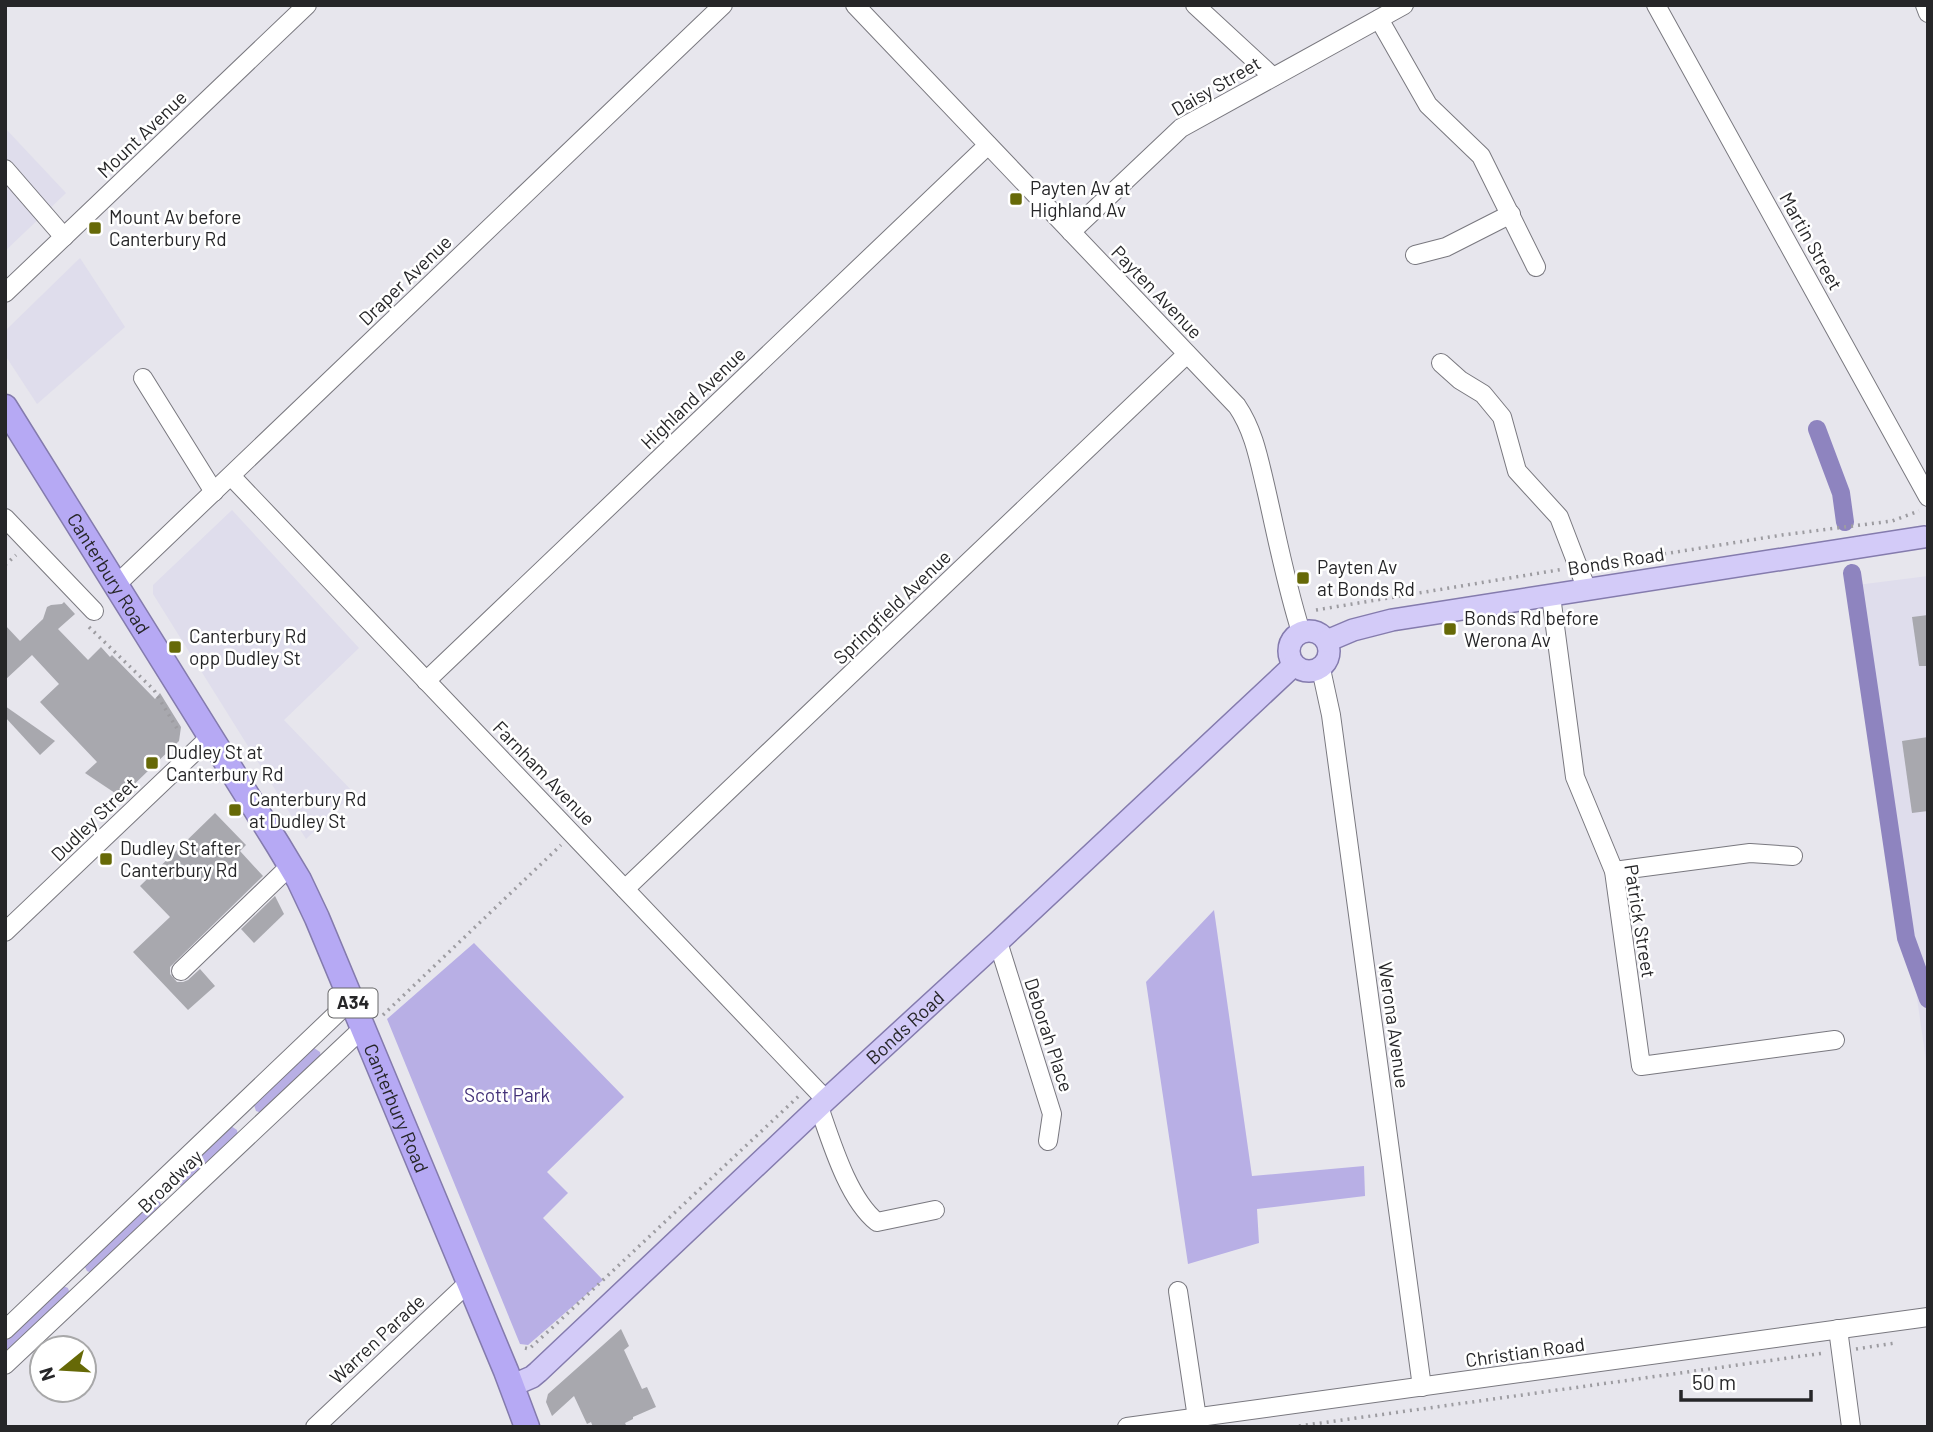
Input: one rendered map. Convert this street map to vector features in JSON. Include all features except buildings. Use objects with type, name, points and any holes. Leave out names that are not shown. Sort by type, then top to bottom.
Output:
[{"type":"highway","name":"Canterbury Road","points":[[5,407],[290,866],[317,918],[351,1000],[373,1021],[469,1282],[527,1427]]},
{"type":"main road","name":"Bonds Road","points":[[1327,641],[1353,629],[1392,620],[1587,590],[1924,528]]},
{"type":"main road","points":[[1301,632],[1319,633],[1327,641],[1330,653],[1321,669],[1310,672],[1294,665],[1289,647],[1301,632]]},
{"type":"main road","name":"Bonds Road","points":[[512,1386],[533,1377],[819,1097],[998,942],[1294,665]]},
{"type":"street","name":"Mount Avenue","points":[[5,293],[307,5]]},
{"type":"street","name":"Draper Avenue","points":[[116,584],[723,5]]},
{"type":"street","name":"Payten Avenue","points":[[855,5],[1237,406],[1251,432],[1301,632]]},
{"type":"street","points":[[1195,5],[1273,77]]},
{"type":"street","name":"Daisy Street","points":[[1071,232],[1181,128],[1404,5]]},
{"type":"street","name":"Martin Street","points":[[1656,5],[1928,497]]},
{"type":"street","points":[[1925,5],[1928,13]]},
{"type":"street","points":[[1379,19],[1428,106],[1481,156],[1536,267]]},
{"type":"street","name":"Highland Avenue","points":[[426,681],[988,145]]},
{"type":"street","points":[[5,169],[64,237]]},
{"type":"street","points":[[1415,255],[1446,247],[1511,214]]},
{"type":"street","name":"Springfield Avenue","points":[[625,889],[1188,354]]},
{"type":"street","points":[[1441,363],[1460,380],[1483,394],[1502,418],[1517,471],[1559,517],[1587,590]]},
{"type":"street","points":[[143,378],[214,492]]},
{"type":"street","name":"Farnham Avenue","points":[[231,477],[625,889],[819,1097]]},
{"type":"street","points":[[8,527],[94,611]]},
{"type":"street","name":"Patrick Street","points":[[1551,596],[1575,777],[1614,871],[1641,1066],[1835,1040]]},
{"type":"street","name":"Werona Avenue","points":[[1321,669],[1329,706],[1422,1387]]},
{"type":"street","name":"Dudley Street","points":[[5,932],[211,736]]},
{"type":"street","points":[[1614,871],[1750,853],[1793,856]]},
{"type":"street","points":[[181,971],[290,866]]},
{"type":"street","name":"Deborah Place","points":[[998,942],[1052,1114],[1048,1141]]},
{"type":"street","name":"Broadway","points":[[5,1329],[351,1000]]},
{"type":"street","name":"Broadway","points":[[5,1365],[254,1129],[373,1021]]},
{"type":"street","points":[[313,1035],[333,1056]]},
{"type":"street","points":[[819,1097],[843,1173],[868,1215],[877,1222],[935,1210]]},
{"type":"street","points":[[237,1110],[254,1129]]},
{"type":"street","points":[[160,1182],[179,1202]]},
{"type":"street","points":[[68,1270],[86,1289]]},
{"type":"street","name":"Warren Parade","points":[[315,1427],[469,1282]]},
{"type":"street","points":[[1178,1291],[1197,1418]]},
{"type":"street","name":"Christian Road","points":[[1127,1427],[1928,1317]]},
{"type":"street","points":[[1838,1329],[1851,1427]]},
{"type":"path","name":"Bonds Road","points":[[1316,610],[1782,535],[1892,521],[1924,528]]},
{"type":"path","points":[[5,565],[16,555]]},
{"type":"path","points":[[154,690],[179,732]]},
{"type":"path","points":[[373,1021],[572,834]]},
{"type":"path","points":[[525,1348],[529,1349],[819,1097]]},
{"type":"path","points":[[1292,1427],[1895,1343]]},
{"type":"shaded area","points":[[5,128],[66,193],[5,251]]},
{"type":"shaded area","points":[[80,258],[125,327],[37,404],[5,355],[5,331]]},
{"type":"shaded area","points":[[232,510],[359,648],[284,720],[354,793],[306,839],[153,594],[153,585]]},
{"type":"shaded area","points":[[1928,576],[1928,1074],[1857,585]]},
{"type":"green space","points":[[1214,910],[1252,1176],[1364,1166],[1365,1196],[1257,1209],[1259,1243],[1188,1264],[1146,982]]},
{"type":"green space","name":"Scott Park","points":[[474,943],[624,1097],[547,1172],[568,1193],[543,1218],[603,1280],[528,1345],[520,1344],[387,1019]]},
{"type":"green space","points":[[314,1048],[320,1052],[321,1058],[262,1113],[256,1111],[254,1105]]},
{"type":"green space","points":[[231,1126],[237,1130],[238,1136],[181,1186],[175,1178]]},
{"type":"green space","points":[[149,1200],[160,1202],[162,1208],[92,1273],[87,1271],[84,1265]]},
{"type":"green space","points":[[63,1286],[68,1288],[70,1294],[5,1358],[5,1337]]},
{"type":"waterway","points":[[1817,429],[1841,493],[1845,522]]},
{"type":"waterway","points":[[1852,573],[1906,938],[1928,999]]},
{"type":"place","name":"Payten Av at Highland Av","points":[[1016,199]]},
{"type":"place","name":"Mount Av before Canterbury Rd","points":[[95,228]]},
{"type":"place","name":"Payten Av at Bonds Rd","points":[[1303,578]]},
{"type":"place","name":"Bonds Rd before Werona Av","points":[[1450,629]]},
{"type":"place","name":"Canterbury Rd opp Dudley St","points":[[175,647]]},
{"type":"place","name":"Dudley St at Canterbury Rd","points":[[152,763]]},
{"type":"place","name":"Canterbury Rd at Dudley St","points":[[235,810]]},
{"type":"place","name":"Dudley St after Canterbury Rd","points":[[106,859]]}]
